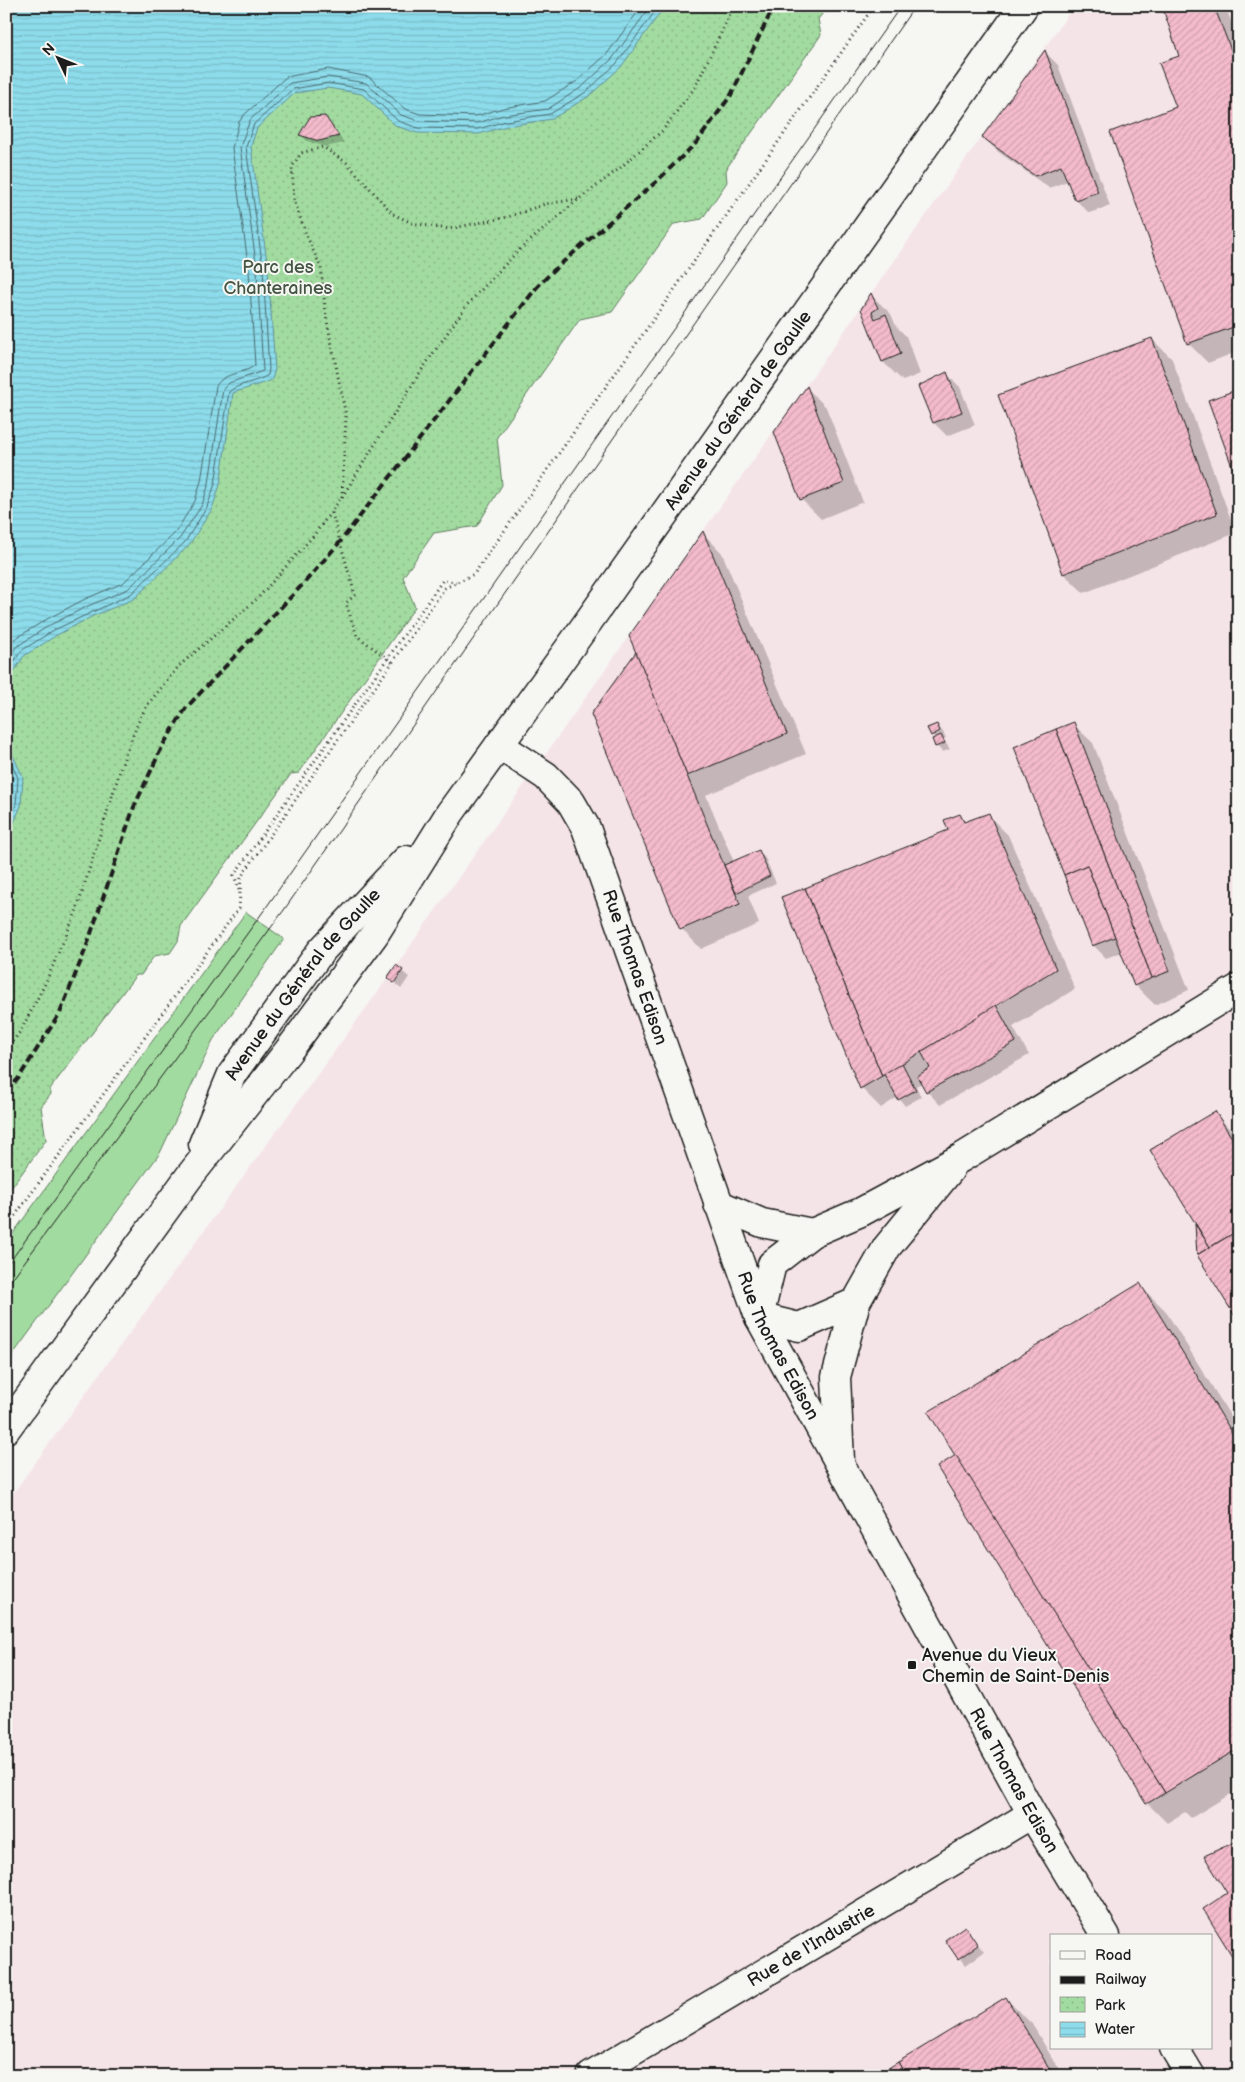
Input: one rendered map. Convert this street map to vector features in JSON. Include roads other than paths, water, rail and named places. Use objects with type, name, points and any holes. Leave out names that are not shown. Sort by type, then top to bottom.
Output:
[{"type":"street","name":"Avenue du Général de Gaulle","points":[[6,1430],[189,1177],[232,1074],[321,951],[450,813],[584,628],[1024,6]]},
{"type":"street","name":"Rue Thomas Edison","points":[[499,745],[546,776],[571,802],[586,828],[759,1318],[1032,1814],[1105,1934]]},
{"type":"street","points":[[856,1302],[799,1327],[759,1318],[772,1264],[812,1233],[861,1212],[961,1158],[1239,988]]},
{"type":"street","points":[[840,1468],[836,1377],[856,1302],[887,1247],[961,1158]]},
{"type":"street","points":[[718,1204],[762,1223],[812,1233]]},
{"type":"street","name":"Rue de l'Industrie","points":[[591,2076],[1032,1814]]},
{"type":"street","points":[[1175,2050],[1191,2076]]},
{"type":"water","points":[[6,6],[665,6],[621,67],[589,96],[552,119],[507,126],[479,134],[417,133],[396,126],[362,94],[328,88],[295,93],[257,128],[251,146],[268,269],[275,369],[272,380],[233,393],[220,485],[212,509],[189,545],[134,599],[93,616],[57,635],[24,656],[6,684]]},
{"type":"water","points":[[6,731],[10,749],[23,777],[21,806],[6,841]]},
{"type":"tram line","points":[[6,1267],[265,909],[901,6]]},
{"type":"tram line","points":[[6,1287],[284,910],[915,6]]},
{"type":"railway","points":[[6,1092],[18,1079],[60,1013],[86,948],[134,807],[163,745],[186,708],[340,542],[537,287],[556,268],[656,182],[697,142],[731,95],[774,6]]},
{"type":"place","name":"Avenue du Vieux Chemin de Saint-Denis","points":[[912,1665]]},
{"type":"park label","name":"Parc des Chanteraines","points":[[278,277]]}]
